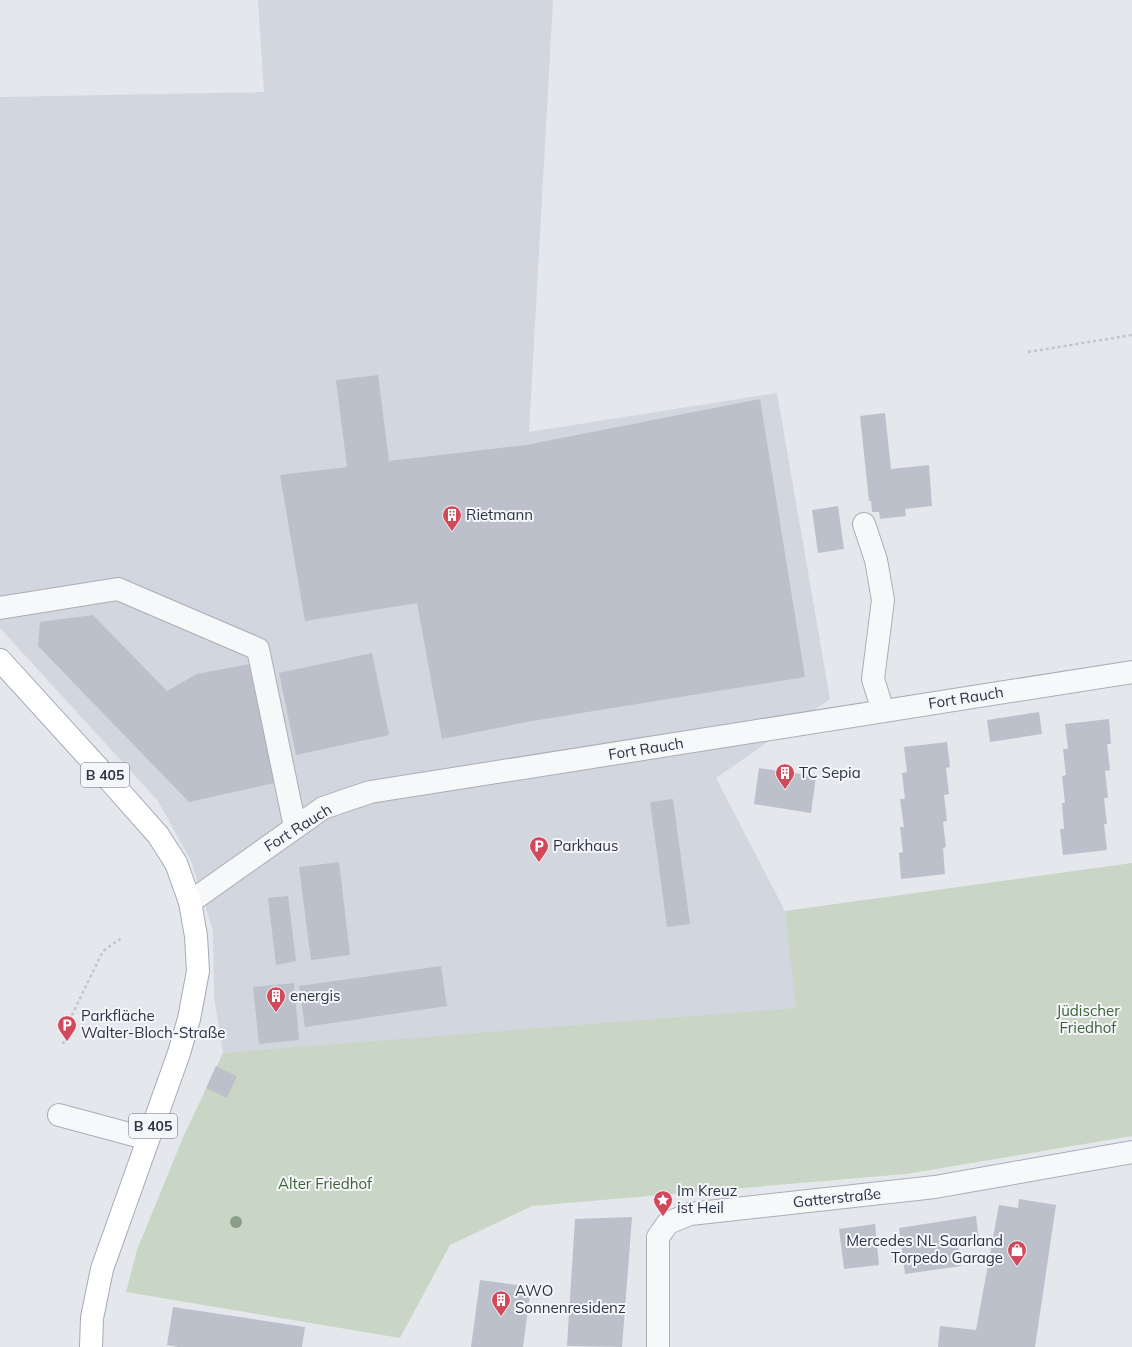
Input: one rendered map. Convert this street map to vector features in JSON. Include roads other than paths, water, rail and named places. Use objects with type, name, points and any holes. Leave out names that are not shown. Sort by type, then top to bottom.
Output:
[{"type":"main road","name":"B 405","points":[[0,660],[158,835],[176,863],[190,902],[196,936],[198,971],[189,1018],[180,1053],[102,1269],[92,1318],[91,1347]]},
{"type":"street","points":[[864,524],[876,560],[883,600],[874,680],[883,711]]},
{"type":"street","points":[[0,608],[118,589],[258,649],[295,827]]},
{"type":"street","name":"Fort Rauch","points":[[190,902],[324,808],[370,792],[1132,672]]},
{"type":"street","points":[[60,1116],[148,1139]]},
{"type":"street","name":"Gatterstraße","points":[[658,1347],[658,1237],[668,1223],[690,1214],[935,1187],[1132,1152]]},
{"type":"place","name":"Rietmann","points":[[452,532]]},
{"type":"place","name":"TC Sepia","points":[[785,790]]},
{"type":"place","name":"Parkhaus","points":[[539,863]]},
{"type":"place","name":"energis","points":[[276,1013]]},
{"type":"place","name":"Parkfläche Walter-Bloch-Straße","points":[[67,1042]]},
{"type":"place","name":"Im Kreuz ist Heil","points":[[663,1217]]},
{"type":"place","name":"Mercedes NL Saarland Torpedo Garage","points":[[1017,1267]]},
{"type":"place","name":"AWO Sonnenresidenz","points":[[501,1317]]},
{"type":"park label","name":"Jüdischer Friedhof","points":[[1088,1020]]},
{"type":"park label","name":"Alter Friedhof","points":[[325,1184]]}]
